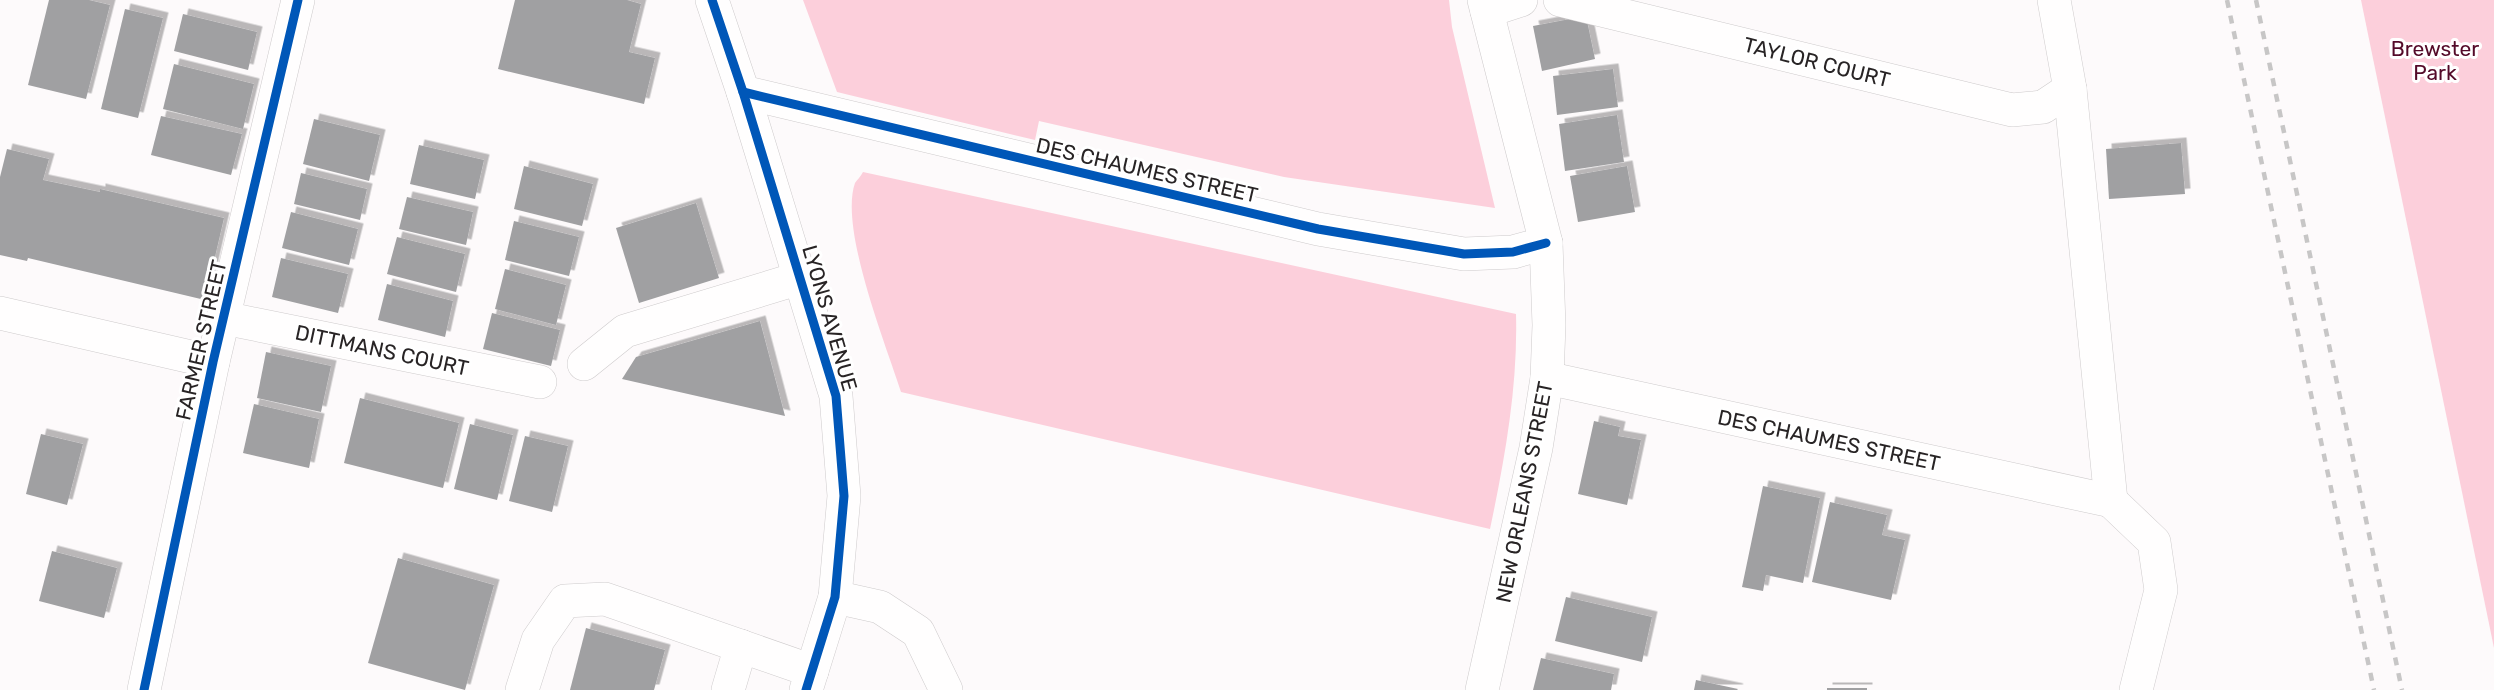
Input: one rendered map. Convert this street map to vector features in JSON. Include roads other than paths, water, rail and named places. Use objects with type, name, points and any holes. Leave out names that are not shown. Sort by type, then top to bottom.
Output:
[{"type":"street","name":"FARMER STREET","points":[[144,690],[213,362],[298,0]]},
{"type":"street","name":"LYONS AVENUE","points":[[712,0],[743,92],[836,396],[844,496],[835,597],[809,680]]},
{"type":"street","points":[[1485,5],[1521,0]]},
{"type":"street","name":"TAYLOR COURT","points":[[1560,0],[2012,110],[2043,107],[2070,89]]},
{"type":"street","points":[[2054,0],[2070,89],[2111,501],[2154,542],[2161,590],[2136,690]]},
{"type":"street","name":"NEW ORLEANS STREET","points":[[1482,690],[1536,448],[1547,378],[1549,325],[1546,243],[1485,5]]},
{"type":"street","name":"DES CHAUMES STREET","points":[[743,92],[1318,229],[1464,254],[1513,252],[1546,243]]},
{"type":"street","points":[[584,364],[625,331],[800,278]]},
{"type":"street","points":[[0,313],[213,362]]},
{"type":"street","name":"DITTMANS COURT","points":[[224,318],[540,382]]},
{"type":"street","name":"DES CHAUMES STREET","points":[[1547,378],[2111,501]]},
{"type":"street","points":[[835,597],[880,607],[918,632],[946,690]]},
{"type":"street","points":[[522,690],[538,640],[565,601],[605,599],[741,646],[809,680]]},
{"type":"street","points":[[728,690],[741,646]]},
{"type":"railway","points":[[2227,0],[2374,690]]},
{"type":"railway","points":[[2256,0],[2402,690]]},
{"type":"park label","name":"Brewster Park","points":[[2435,60]]}]
